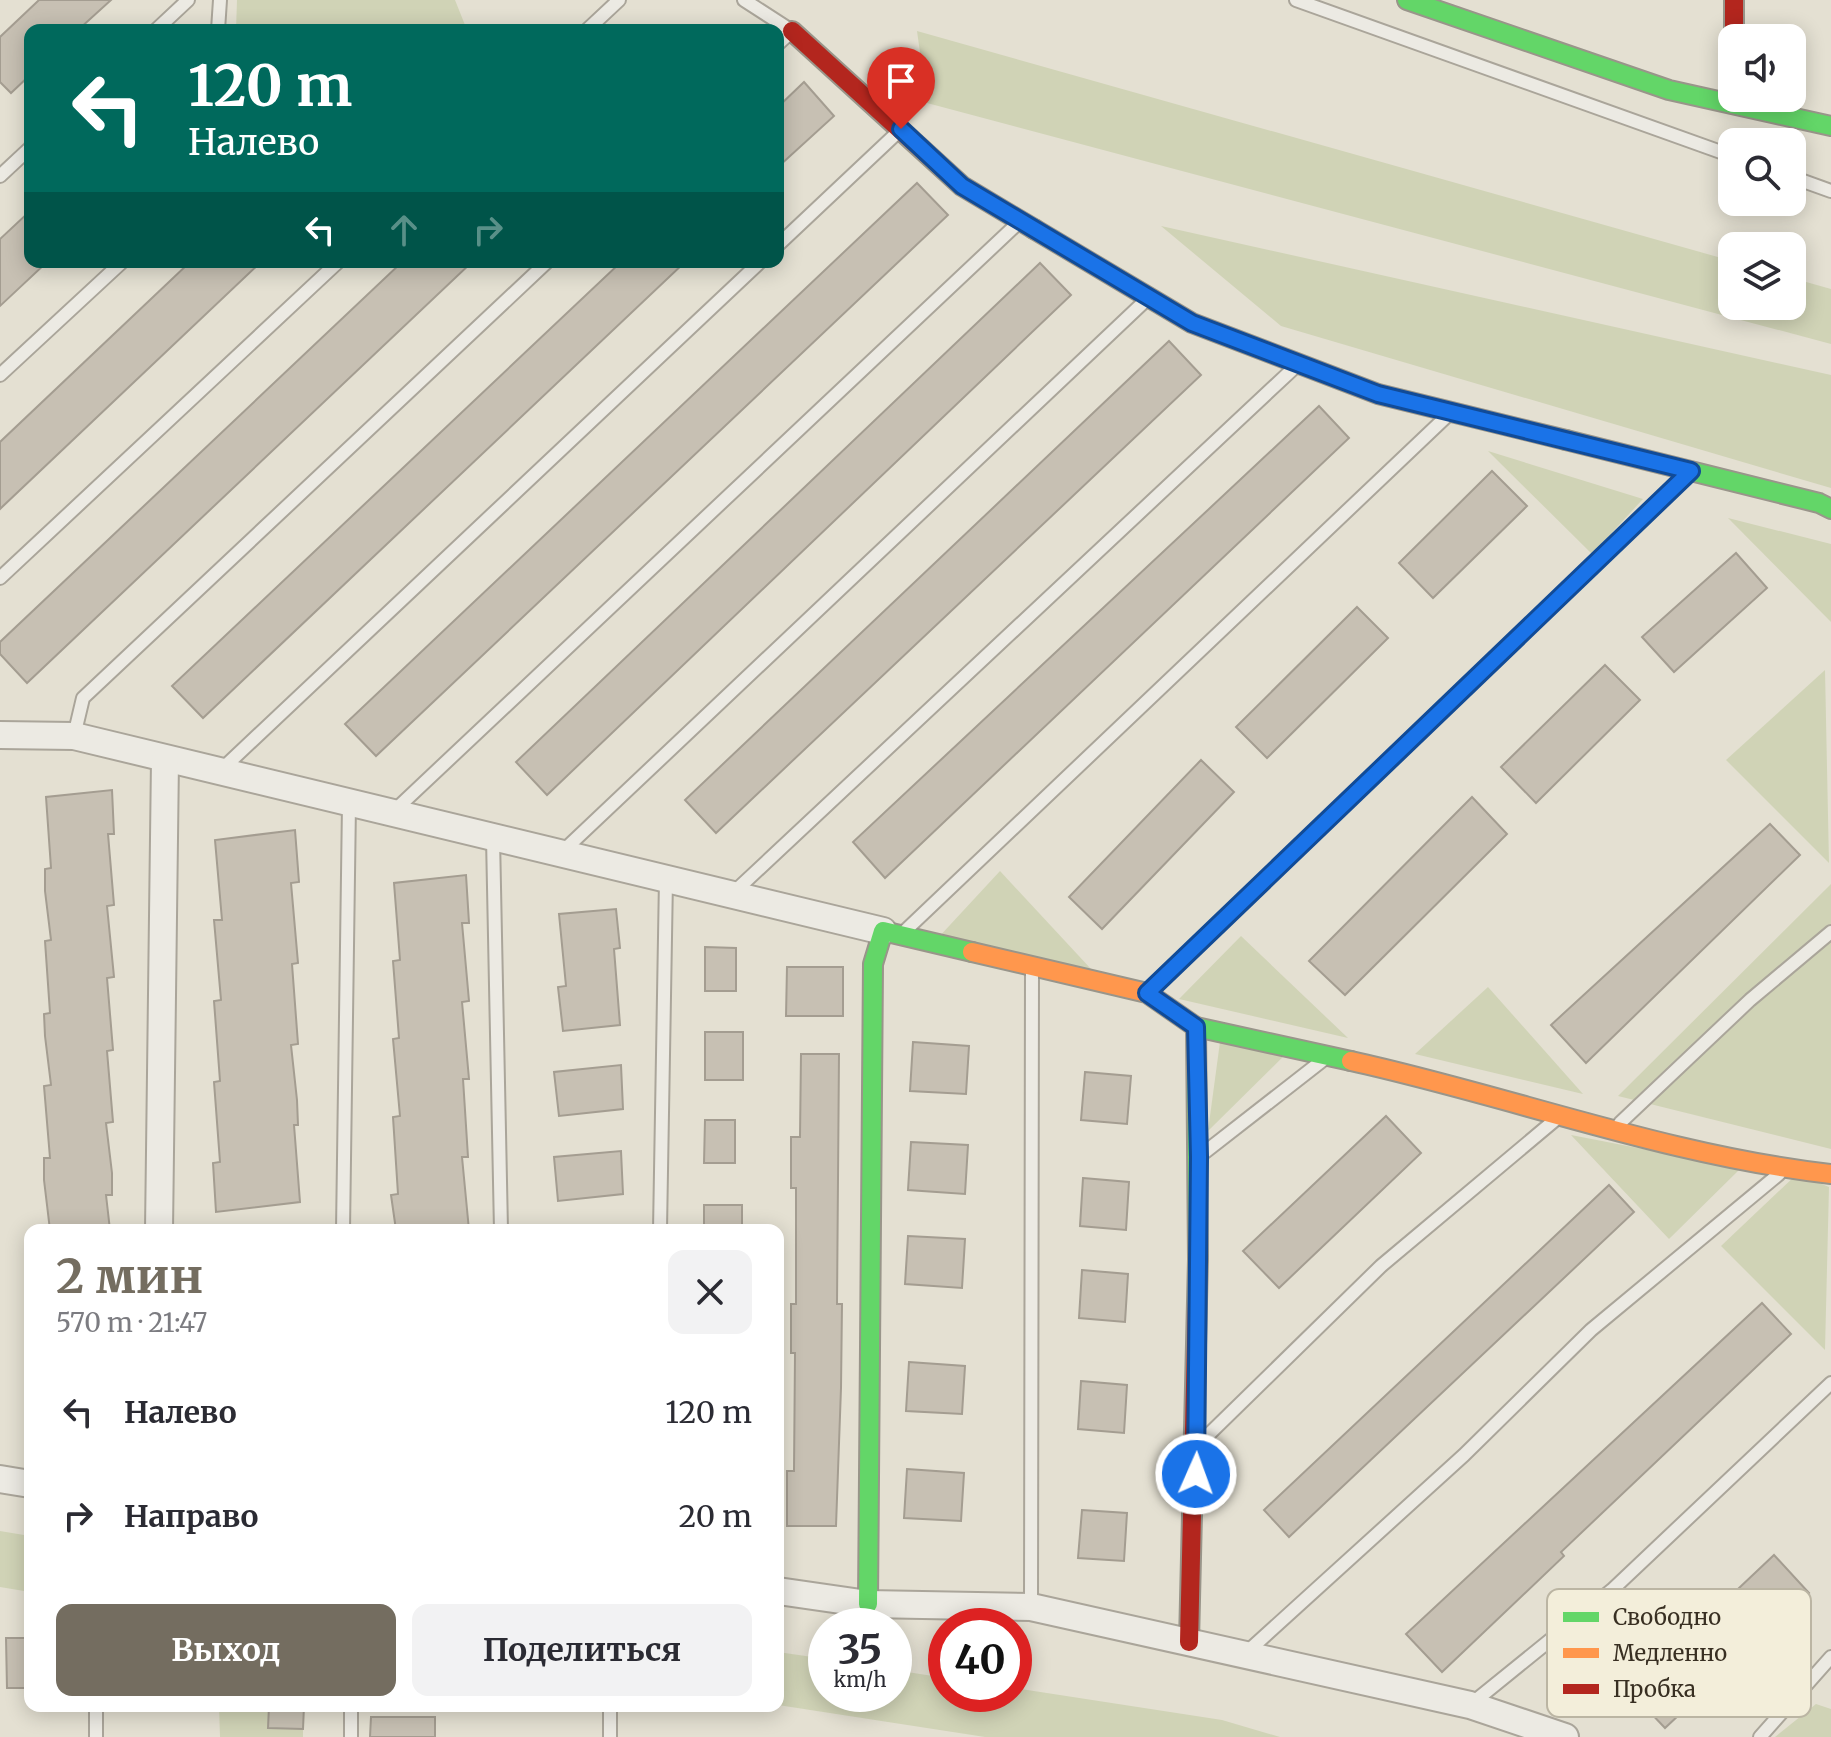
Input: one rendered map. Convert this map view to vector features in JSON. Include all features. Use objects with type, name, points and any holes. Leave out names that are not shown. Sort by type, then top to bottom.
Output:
[{"type":"street","points":[[1407,0],[1649,83],[1718,99]]},
{"type":"street","points":[[1734,0],[1734,24]]},
{"type":"street","points":[[792,31],[962,186],[1147,299],[1192,323],[1378,394],[1819,503],[1831,509]]},
{"type":"street","points":[[1773,112],[1831,126]]},
{"type":"street","points":[[0,735],[74,736],[218,773],[1147,993],[1196,1027],[1382,1068],[1560,1116],[1785,1169],[1831,1174]]},
{"type":"street","points":[[159,1224],[165,760]]},
{"type":"street","points":[[868,1604],[870,999],[873,964],[892,933]]},
{"type":"street","points":[[1189,1642],[1197,1446],[1199,1157],[1196,1027]]},
{"type":"street","points":[[0,1479],[24,1483]]},
{"type":"street","points":[[784,1592],[868,1604],[1031,1607],[1470,1705],[1565,1737]]},
{"type":"lane","points":[[162,24],[188,0]]},
{"type":"lane","points":[[218,24],[220,0]]},
{"type":"lane","points":[[593,24],[619,0]]},
{"type":"lane","points":[[744,0],[781,24]]},
{"type":"lane","points":[[1296,0],[1718,151]]},
{"type":"lane","points":[[784,26],[792,31],[784,38]]},
{"type":"lane","points":[[784,239],[901,129]]},
{"type":"lane","points":[[0,176],[24,154]]},
{"type":"lane","points":[[1806,182],[1831,191]]},
{"type":"lane","points":[[391,814],[1020,221]]},
{"type":"lane","points":[[0,375],[116,268]]},
{"type":"lane","points":[[0,578],[332,268]]},
{"type":"lane","points":[[74,736],[83,698],[541,268]]},
{"type":"lane","points":[[218,773],[754,268]]},
{"type":"lane","points":[[560,854],[1147,299]]},
{"type":"lane","points":[[731,895],[1297,365]]},
{"type":"lane","points":[[892,933],[1449,414]]},
{"type":"lane","points":[[1147,993],[1691,471]]},
{"type":"lane","points":[[343,1224],[349,804]]},
{"type":"lane","points":[[493,838],[501,1224]]},
{"type":"lane","points":[[660,1224],[666,879]]},
{"type":"lane","points":[[1614,1128],[1750,1000],[1831,932]]},
{"type":"lane","points":[[1031,1607],[1032,966]]},
{"type":"lane","points":[[1199,1157],[1326,1057]]},
{"type":"lane","points":[[1197,1446],[1381,1266],[1560,1116]]},
{"type":"lane","points":[[1246,1653],[1464,1455],[1591,1330],[1785,1169]]},
{"type":"lane","points":[[1613,1589],[1831,1383]]},
{"type":"lane","points":[[1470,1705],[1547,1643]]},
{"type":"lane","points":[[1811,1680],[1831,1657]]},
{"type":"lane","points":[[96,1712],[96,1737]]},
{"type":"lane","points":[[351,1712],[351,1737]]},
{"type":"lane","points":[[610,1712],[610,1737]]},
{"type":"lane","points":[[1760,1737],[1778,1717]]},
{"type":"green space","points":[[237,0],[455,0],[465,24],[236,24]]},
{"type":"green space","points":[[917,31],[1718,257],[1718,314],[927,103]]},
{"type":"green space","points":[[1161,226],[1831,375],[1831,488],[1281,326]]},
{"type":"green space","points":[[1806,282],[1831,289],[1831,344],[1741,320],[1806,320]]},
{"type":"green space","points":[[1488,451],[1643,499],[1592,554]]},
{"type":"green space","points":[[1728,518],[1831,544],[1831,622]]},
{"type":"green space","points":[[1825,670],[1829,863],[1726,760]]},
{"type":"green space","points":[[1000,871],[1104,983],[937,939]]},
{"type":"green space","points":[[1831,884],[1831,1149],[1618,1096]]},
{"type":"green space","points":[[1241,936],[1348,1038],[1179,999]]},
{"type":"green space","points":[[1488,987],[1583,1094],[1415,1054]]},
{"type":"green space","points":[[1222,1027],[1299,1041],[1208,1131]]},
{"type":"green space","points":[[1571,1135],[1741,1168],[1669,1239]]},
{"type":"green space","points":[[1797,1174],[1829,1187],[1825,1350],[1721,1246]]},
{"type":"green space","points":[[0,1531],[24,1535],[24,1591],[0,1587]]},
{"type":"green space","points":[[784,1653],[808,1656],[808,1710],[784,1706]]},
{"type":"green space","points":[[912,1673],[928,1675],[928,1712],[1032,1712],[1032,1691],[1222,1720],[1280,1737],[985,1737],[823,1712],[912,1712]]},
{"type":"green space","points":[[1816,1704],[1831,1709],[1831,1737],[1775,1737],[1800,1717],[1811,1717],[1811,1708]]},
{"type":"green space","points":[[219,1712],[269,1712],[269,1728],[303,1729],[303,1737],[220,1737]]},
{"type":"building","points":[[39,0],[111,0],[85,24],[24,24],[24,81],[11,93],[0,82],[0,37]]},
{"type":"building","points":[[804,82],[834,116],[784,162],[784,101]]},
{"type":"building","points":[[917,183],[948,215],[376,756],[345,724]]},
{"type":"building","points":[[24,217],[24,268],[41,268],[0,306],[0,239]]},
{"type":"building","points":[[1040,263],[1071,295],[547,795],[516,762]]},
{"type":"building","points":[[184,268],[255,268],[0,509],[0,442]]},
{"type":"building","points":[[396,268],[466,268],[27,683],[0,654],[0,642]]},
{"type":"building","points":[[615,268],[679,268],[203,718],[172,686]]},
{"type":"building","points":[[1169,341],[1201,375],[716,833],[685,800]]},
{"type":"building","points":[[1319,406],[1349,438],[885,878],[853,842]]},
{"type":"building","points":[[1492,471],[1527,506],[1433,598],[1399,563]]},
{"type":"building","points":[[1736,553],[1767,588],[1674,672],[1642,637]]},
{"type":"building","points":[[1357,607],[1388,638],[1267,758],[1236,727]]},
{"type":"building","points":[[1605,665],[1640,700],[1536,803],[1501,767]]},
{"type":"building","points":[[1201,760],[1234,792],[1102,929],[1069,897]]},
{"type":"building","points":[[112,790],[114,834],[108,834],[114,905],[107,906],[114,977],[107,978],[113,1050],[107,1051],[113,1122],[106,1123],[112,1173],[112,1195],[106,1195],[109,1224],[49,1224],[44,1180],[44,1158],[50,1158],[44,1086],[51,1085],[44,1014],[50,1013],[45,941],[51,940],[45,891],[45,869],[51,868],[46,797]]},
{"type":"building","points":[[1472,797],[1507,834],[1345,995],[1309,961]]},
{"type":"building","points":[[1770,824],[1800,855],[1586,1063],[1551,1025]]},
{"type":"building","points":[[295,830],[299,882],[291,883],[298,963],[292,964],[298,1044],[291,1045],[297,1100],[298,1125],[294,1125],[300,1202],[216,1212],[213,1163],[220,1162],[214,1082],[220,1081],[214,1001],[221,1000],[214,920],[222,920],[215,840]]},
{"type":"building","points":[[466,875],[469,923],[462,923],[469,1001],[462,1002],[469,1079],[463,1079],[468,1157],[462,1157],[468,1224],[395,1224],[391,1195],[398,1194],[393,1117],[400,1116],[393,1039],[399,1038],[393,961],[400,960],[394,883]]},
{"type":"building","points":[[616,909],[620,948],[614,949],[620,1025],[563,1031],[558,987],[566,986],[559,914]]},
{"type":"building","points":[[705,947],[736,948],[736,991],[705,991]]},
{"type":"building","points":[[787,967],[843,967],[843,1016],[786,1016]]},
{"type":"building","points":[[705,1032],[743,1032],[743,1080],[705,1080]]},
{"type":"building","points":[[913,1042],[969,1046],[966,1094],[910,1091]]},
{"type":"building","points":[[801,1054],[839,1054],[837,1304],[842,1304],[836,1526],[787,1526],[787,1471],[794,1471],[795,1353],[791,1353],[791,1304],[796,1304],[796,1188],[791,1188],[791,1137],[800,1137]]},
{"type":"building","points":[[621,1065],[623,1109],[559,1116],[554,1072]]},
{"type":"building","points":[[1085,1072],[1131,1076],[1127,1124],[1081,1120]]},
{"type":"building","points":[[1386,1116],[1421,1153],[1279,1288],[1243,1251]]},
{"type":"building","points":[[705,1120],[735,1120],[735,1163],[704,1163]]},
{"type":"building","points":[[911,1142],[968,1145],[965,1194],[908,1190]]},
{"type":"building","points":[[621,1151],[623,1194],[558,1201],[554,1157]]},
{"type":"building","points":[[1083,1178],[1129,1182],[1126,1230],[1080,1226]]},
{"type":"building","points":[[1609,1185],[1634,1212],[1289,1537],[1264,1510]]},
{"type":"building","points":[[704,1205],[742,1205],[742,1224],[704,1224]]},
{"type":"building","points":[[908,1236],[965,1239],[962,1288],[905,1284]]},
{"type":"building","points":[[1082,1270],[1128,1274],[1125,1322],[1079,1318]]},
{"type":"building","points":[[1762,1303],[1791,1334],[1561,1552],[1564,1556],[1442,1672],[1406,1634]]},
{"type":"building","points":[[909,1362],[965,1366],[962,1414],[906,1411]]},
{"type":"building","points":[[1081,1381],[1127,1385],[1124,1433],[1078,1429]]},
{"type":"building","points":[[907,1469],[964,1473],[961,1521],[904,1518]]},
{"type":"building","points":[[1082,1510],[1127,1513],[1124,1561],[1078,1558]]},
{"type":"building","points":[[1774,1555],[1805,1589],[1738,1589]]},
{"type":"building","points":[[6,1638],[24,1638],[24,1688],[7,1688]]},
{"type":"building","points":[[269,1712],[304,1712],[303,1729],[268,1728]]},
{"type":"building","points":[[371,1717],[435,1717],[435,1737],[370,1737]]},
{"type":"building","points":[[1655,1717],[1677,1717],[1665,1728]]},
{"type":"traffic: fast","points":[[1407,0],[1669,90],[1831,126]]},
{"type":"traffic: fast","points":[[1566,440],[1819,503],[1831,509]]},
{"type":"traffic: fast","points":[[868,1604],[873,964],[883,931],[972,952]]},
{"type":"traffic: fast","points":[[1198,1259],[1196,1027],[1351,1061]]},
{"type":"traffic: slow","points":[[1034,229],[1192,323],[1378,394],[1566,440]]},
{"type":"traffic: slow","points":[[972,952],[1147,993],[1196,1027]]},
{"type":"traffic: slow","points":[[1351,1061],[1650,1140],[1710,1154],[1831,1174]]},
{"type":"traffic: jam","points":[[1734,0],[1734,24]]},
{"type":"traffic: jam","points":[[792,31],[962,186],[1034,229]]},
{"type":"traffic: jam","points":[[1189,1642],[1198,1259]]},
{"type":"route","points":[[901,129],[962,186],[1147,299],[1192,323],[1378,394],[1449,414],[1691,471],[1147,993],[1196,1027],[1199,1157],[1196,1474]]}]
